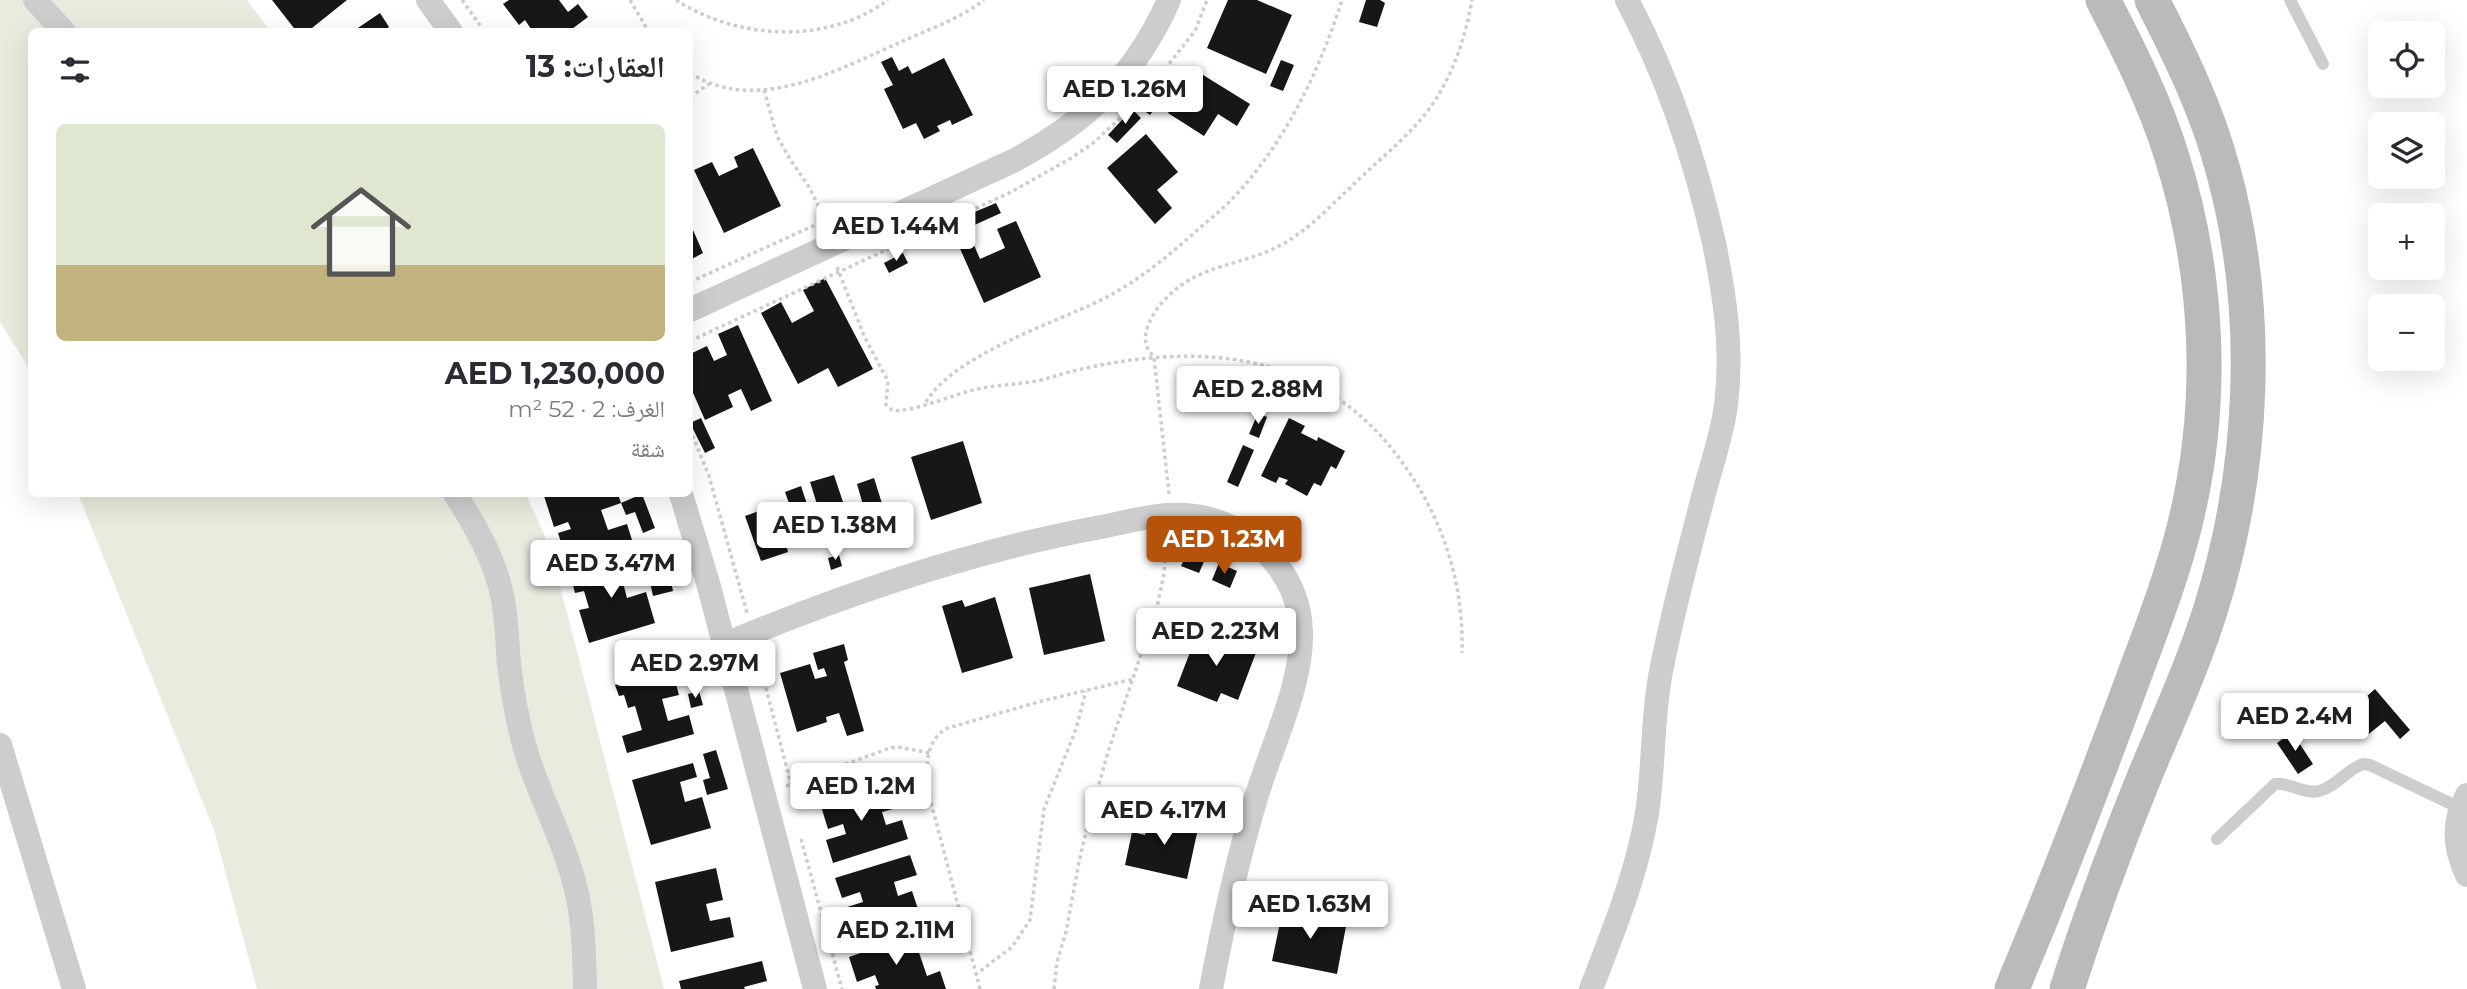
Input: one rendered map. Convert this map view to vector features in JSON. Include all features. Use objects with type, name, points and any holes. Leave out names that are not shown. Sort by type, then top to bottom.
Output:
[{"type":"street","points":[[35,0],[60,28]]},
{"type":"street","points":[[428,0],[448,28]]},
{"type":"street","points":[[693,309],[1013,161],[1046,143],[1079,121],[1111,91],[1139,55],[1169,0]]},
{"type":"street","points":[[1591,989],[1630,885],[1639,851],[1651,781],[1660,675],[1703,497],[1719,443],[1729,377],[1730,346],[1723,286],[1696,168],[1662,73],[1627,0]]},
{"type":"street","points":[[2012,989],[2163,600],[2186,523],[2199,443],[2204,363],[2203,323],[2188,216],[2157,114],[2141,75],[2103,0]]},
{"type":"street","points":[[2067,989],[2114,855],[2188,674],[2212,607],[2234,513],[2246,419],[2247,323],[2240,253],[2230,198],[2216,145],[2201,104],[2152,0]]},
{"type":"street","points":[[457,497],[487,549],[503,598],[514,701],[523,739],[534,777],[564,848],[574,880],[585,945],[585,989]]},
{"type":"street","points":[[682,497],[708,583],[815,989]]},
{"type":"street","points":[[723,645],[892,580],[978,554],[1065,533],[1172,515],[1216,520],[1255,541],[1286,578],[1296,602],[1301,627],[1301,654],[1296,679],[1256,798],[1238,862],[1211,989]]},
{"type":"street","points":[[0,746],[74,989]]},
{"type":"street","points":[[2464,802],[2456,836],[2457,849],[2467,875]]},
{"type":"lane","points":[[2290,0],[2323,64]]},
{"type":"lane","points":[[2217,839],[2275,784],[2287,784],[2318,792],[2363,764],[2464,802]]},
{"type":"path","points":[[462,0],[482,28]]},
{"type":"path","points":[[631,0],[647,28]]},
{"type":"path","points":[[676,0],[724,23],[768,32],[791,32],[839,24],[888,0]]},
{"type":"path","points":[[925,403],[935,388],[955,370],[1045,324],[1105,298],[1150,270],[1232,200],[1289,121],[1309,85],[1326,47],[1341,0]]},
{"type":"path","points":[[1054,989],[1057,962],[1066,932],[1088,823],[1108,752],[1151,628],[1161,591],[1168,536],[1174,535],[1154,358],[1146,346],[1147,330],[1162,302],[1174,290],[1197,275],[1259,256],[1290,240],[1417,124],[1434,101],[1452,68],[1468,24],[1472,0]]},
{"type":"path","points":[[693,75],[724,89],[764,90],[803,82],[836,71],[964,13],[982,1]]},
{"type":"path","points":[[693,95],[709,84]]},
{"type":"path","points":[[764,90],[777,136],[809,187],[846,262],[837,266],[865,338],[888,381],[886,405],[892,410],[901,412],[976,389],[1032,382],[1080,369],[1154,358],[1228,358],[1304,378],[1353,409],[1377,431],[1421,489],[1451,558],[1459,593],[1463,629],[1462,653]]},
{"type":"path","points":[[693,281],[838,215]]},
{"type":"path","points":[[693,436],[709,476],[791,784]]},
{"type":"path","points":[[980,989],[927,787],[933,740],[940,731],[1133,679]]},
{"type":"path","points":[[975,975],[1012,947],[1030,920],[1044,809],[1076,729],[1086,690]]},
{"type":"path","points":[[765,803],[787,797],[784,787],[890,747],[930,754]]},
{"type":"path","points":[[800,836],[842,989]]},
{"type":"shaded area","points":[[0,0],[247,0],[268,28],[28,28],[28,370],[0,322]]},
{"type":"shaded area","points":[[79,497],[527,497],[545,537],[559,582],[664,989],[257,989],[214,830]]},
{"type":"building","points":[[272,0],[347,0],[312,28],[294,28]]},
{"type":"building","points":[[509,0],[559,0],[568,12],[578,4],[588,17],[573,28],[530,28],[525,20],[519,25],[503,4]]},
{"type":"building","points":[[1228,0],[1257,0],[1292,15],[1266,74],[1207,48]]},
{"type":"building","points":[[1366,0],[1380,0],[1385,3],[1377,27],[1359,22]]},
{"type":"building","points":[[380,13],[389,27],[388,28],[358,28]]},
{"type":"building","points":[[892,57],[899,71],[908,66],[912,74],[944,58],[973,115],[952,125],[950,120],[937,126],[940,131],[924,139],[916,123],[903,129],[884,89],[893,85],[881,62]]},
{"type":"building","points":[[1281,60],[1294,65],[1283,91],[1270,86]]},
{"type":"building","points":[[1195,70],[1250,104],[1237,126],[1218,114],[1204,136],[1168,113]]},
{"type":"building","points":[[1159,78],[1170,86],[1150,115],[1139,107]]},
{"type":"building","points":[[1132,109],[1141,118],[1117,143],[1108,135]]},
{"type":"building","points":[[1146,134],[1178,172],[1157,190],[1172,208],[1155,224],[1107,168]]},
{"type":"building","points":[[753,148],[781,206],[724,233],[694,170],[712,162],[719,176],[738,167],[734,157]]},
{"type":"building","points":[[996,203],[1001,213],[970,227],[965,216]]},
{"type":"building","points":[[1016,221],[1041,277],[984,303],[958,244],[971,238],[980,259],[1005,248],[997,229]]},
{"type":"building","points":[[693,230],[703,253],[693,258]]},
{"type":"building","points":[[903,253],[908,263],[889,273],[884,263]]},
{"type":"building","points":[[825,278],[873,369],[838,387],[828,368],[798,384],[761,313],[781,302],[792,323],[814,311],[803,290]]},
{"type":"building","points":[[738,325],[772,401],[751,411],[741,389],[728,395],[733,407],[705,420],[693,393],[693,353],[707,346],[714,361],[727,355],[718,334]]},
{"type":"building","points":[[1258,413],[1267,417],[1259,438],[1249,434]]},
{"type":"building","points":[[701,418],[715,448],[705,453],[693,429],[693,422]]},
{"type":"building","points":[[1289,418],[1305,426],[1301,433],[1317,441],[1318,437],[1345,451],[1336,469],[1331,466],[1321,486],[1314,483],[1307,496],[1285,484],[1288,480],[1279,477],[1276,483],[1261,476]]},
{"type":"building","points":[[963,441],[982,503],[931,520],[911,457]]},
{"type":"building","points":[[1243,445],[1254,450],[1238,487],[1227,482]]},
{"type":"building","points":[[834,475],[844,505],[838,507],[844,525],[852,523],[848,510],[863,505],[857,484],[874,478],[891,532],[872,538],[868,526],[854,530],[858,540],[831,549],[810,482]]},
{"type":"building","points":[[801,486],[819,540],[787,548],[788,552],[761,561],[745,516],[770,507],[771,512],[790,506],[785,492]]},
{"type":"building","points":[[544,497],[619,497],[621,503],[601,510],[608,530],[627,524],[632,540],[567,561],[558,533],[571,529],[568,522],[554,527]]},
{"type":"building","points":[[635,497],[643,497],[655,528],[643,533],[635,512],[626,515],[621,503]]},
{"type":"building","points":[[1189,549],[1206,557],[1199,573],[1181,566]]},
{"type":"building","points":[[662,553],[667,572],[654,575],[649,556]]},
{"type":"building","points":[[634,555],[639,574],[622,579],[627,598],[646,592],[655,623],[589,643],[579,610],[589,608],[584,591],[575,593],[570,574]]},
{"type":"building","points":[[839,555],[842,566],[831,570],[828,558]]},
{"type":"building","points":[[1219,563],[1237,571],[1230,588],[1212,580]]},
{"type":"building","points":[[1090,574],[1105,641],[1044,655],[1029,588]]},
{"type":"building","points":[[670,577],[673,591],[653,596],[650,582]]},
{"type":"building","points":[[995,597],[1013,658],[962,673],[942,606],[962,600],[965,607]]},
{"type":"building","points":[[1199,629],[1217,636],[1212,650],[1223,655],[1229,640],[1257,650],[1238,700],[1221,693],[1217,702],[1177,686]]},
{"type":"building","points":[[844,644],[848,660],[844,662],[864,731],[847,736],[839,713],[826,717],[827,722],[797,732],[780,673],[810,664],[815,679],[827,676],[824,668],[818,670],[813,653]]},
{"type":"building","points":[[672,669],[679,695],[662,699],[668,721],[689,715],[694,734],[627,753],[622,736],[642,730],[635,706],[628,708],[624,695],[619,696],[615,685]]},
{"type":"building","points":[[2375,689],[2410,730],[2400,739],[2385,721],[2365,737],[2346,715]]},
{"type":"building","points":[[699,691],[703,705],[691,708],[688,694]]},
{"type":"building","points":[[2292,732],[2313,764],[2298,774],[2277,743]]},
{"type":"building","points":[[716,750],[728,789],[707,795],[703,780],[710,778],[703,754]]},
{"type":"building","points":[[693,763],[697,777],[680,782],[685,802],[702,797],[711,828],[651,845],[632,780]]},
{"type":"building","points":[[885,783],[893,809],[882,812],[886,825],[902,820],[908,839],[833,863],[826,840],[846,834],[843,824],[828,829],[820,803]]},
{"type":"building","points":[[1150,813],[1199,824],[1187,879],[1125,865],[1132,832],[1145,835]]},
{"type":"building","points":[[910,855],[917,875],[894,882],[898,896],[912,891],[922,921],[852,943],[841,909],[863,902],[860,892],[842,898],[835,878]]},
{"type":"building","points":[[716,868],[723,900],[706,904],[710,921],[730,917],[734,937],[671,952],[655,882]]},
{"type":"building","points":[[1283,908],[1347,921],[1337,974],[1272,961]]},
{"type":"building","points":[[913,935],[927,976],[940,971],[946,989],[876,989],[875,986],[879,985],[875,975],[857,982],[849,957]]},
{"type":"building","points":[[762,961],[767,981],[744,987],[745,989],[681,989],[679,981]]}]
